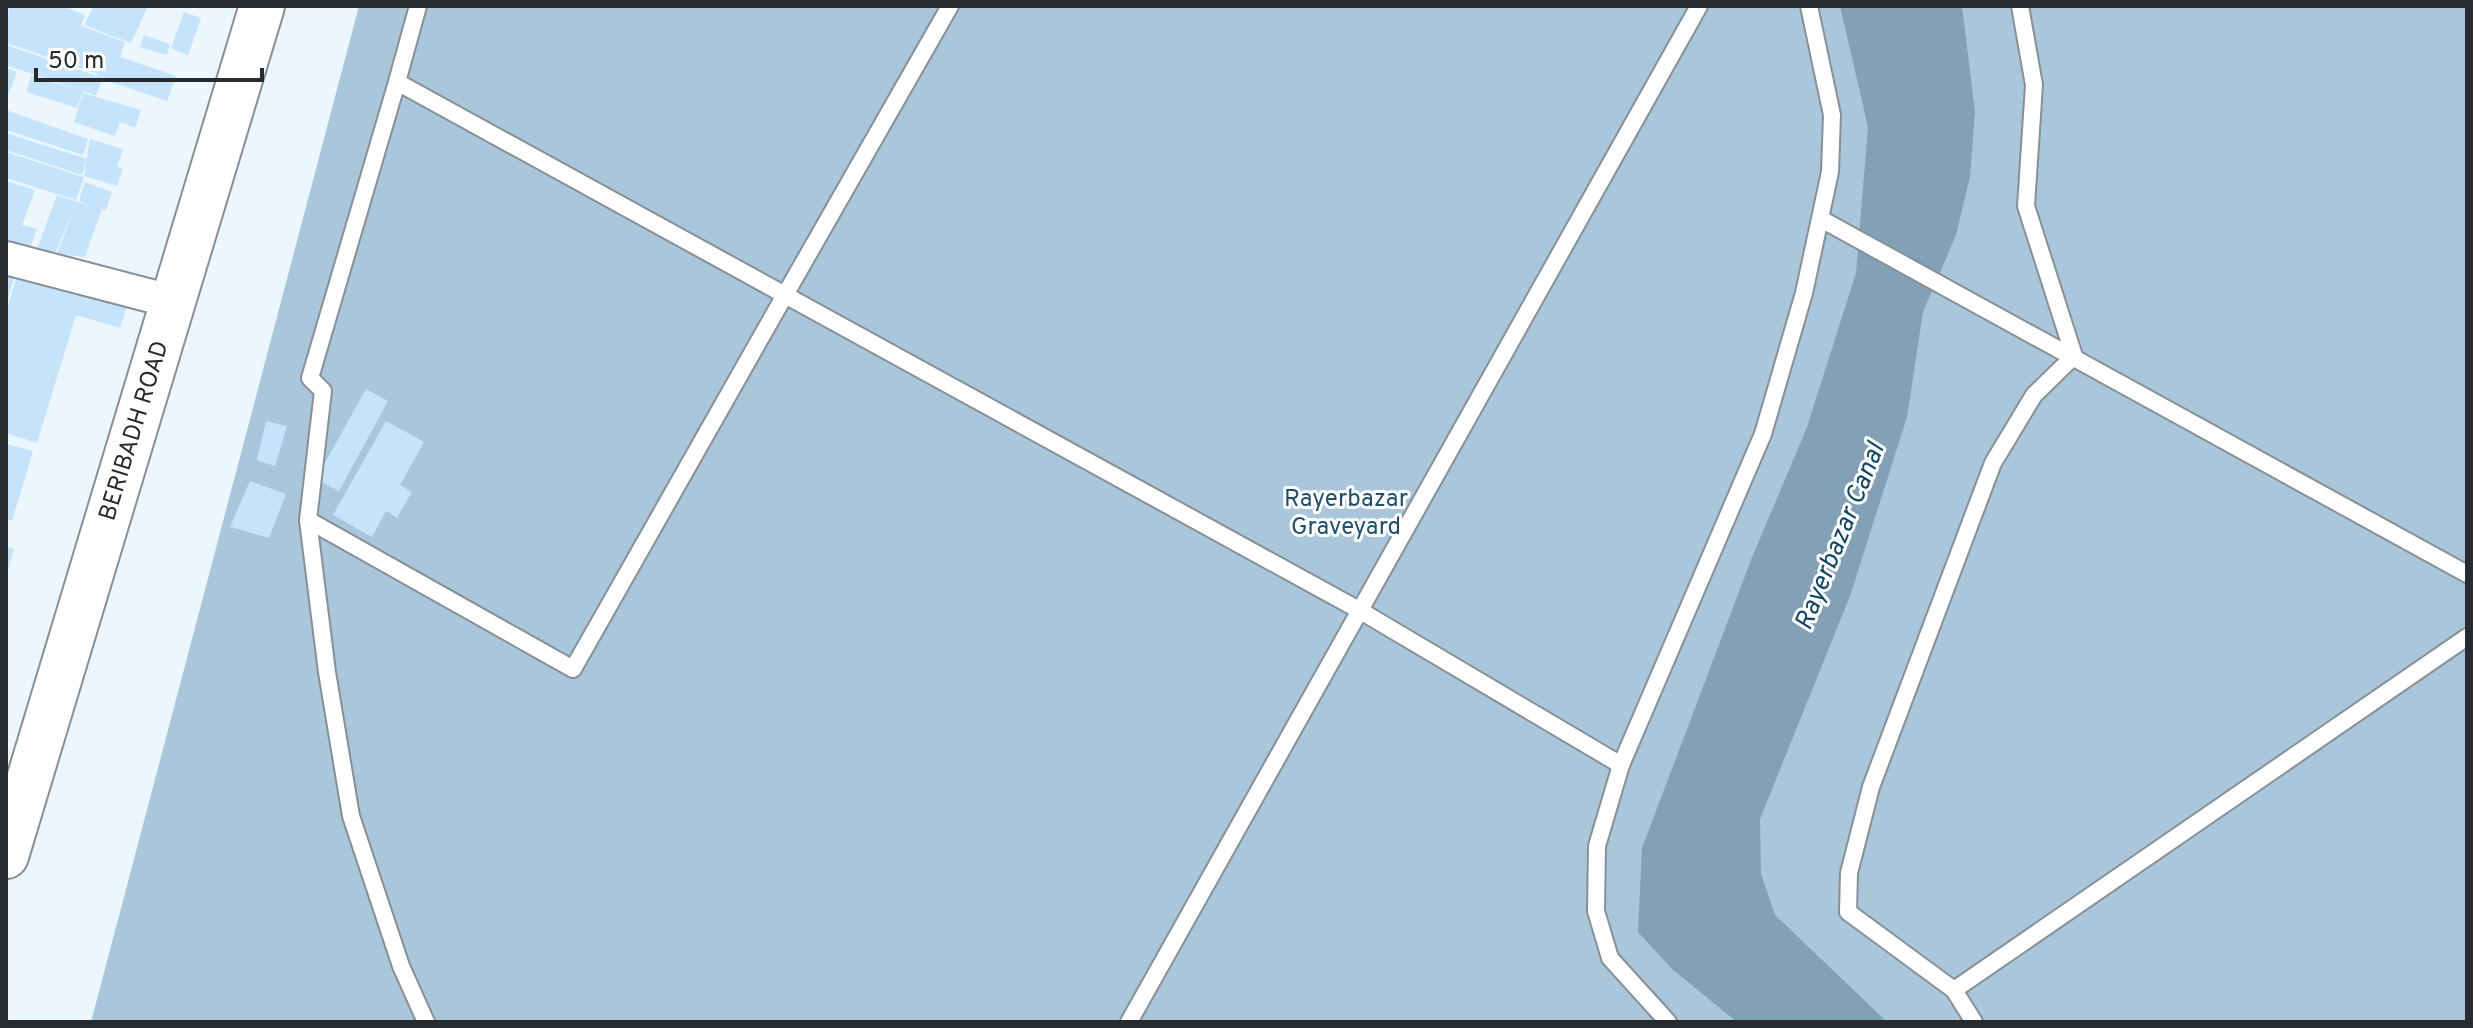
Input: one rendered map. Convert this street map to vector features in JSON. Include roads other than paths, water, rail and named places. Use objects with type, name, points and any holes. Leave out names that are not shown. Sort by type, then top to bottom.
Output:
[{"type":"highway","name":"BERIBADH ROAD","points":[[6,856],[262,6]]},
{"type":"street","points":[[6,258],[174,302]]},
{"type":"lane","points":[[418,6],[310,378],[323,391],[308,520],[327,672],[351,816],[401,966],[426,1022]]},
{"type":"lane","points":[[308,520],[573,669],[950,6]]},
{"type":"lane","points":[[1129,1022],[1699,6]]},
{"type":"lane","points":[[1668,1022],[1610,958],[1596,911],[1597,846],[1621,765],[1763,434],[1821,219],[1830,172],[1832,115],[1809,6]]},
{"type":"lane","points":[[2020,6],[2034,85],[2026,206],[2074,356]]},
{"type":"lane","points":[[397,82],[1359,610],[1621,765]]},
{"type":"lane","points":[[1821,219],[2467,574]]},
{"type":"lane","points":[[1974,1022],[1954,990],[1848,912],[1849,873],[1871,787],[1993,463],[2034,395],[2074,356]]},
{"type":"lane","points":[[1954,990],[2467,637]]},
{"type":"water","name":"Rayerbazar Canal","points":[[1840,6],[1962,6],[1975,112],[1970,177],[1956,235],[1923,312],[1907,417],[1850,596],[1760,819],[1761,874],[1775,915],[1887,1022],[1737,1022],[1672,969],[1638,932],[1642,848],[1751,560],[1807,427],[1856,273],[1868,127]]},
{"type":"park label","name":"Rayerbazar Graveyard","points":[[1346,514]]}]
